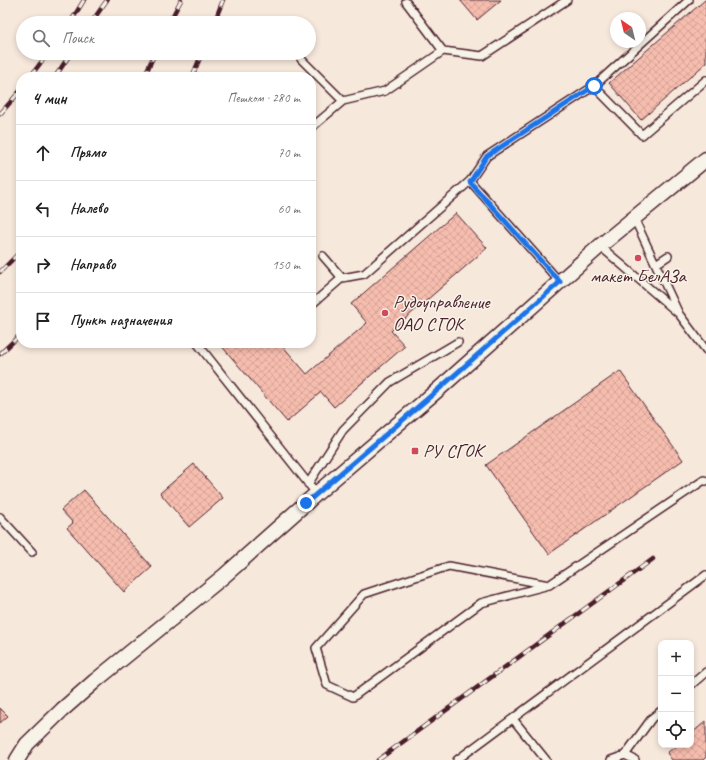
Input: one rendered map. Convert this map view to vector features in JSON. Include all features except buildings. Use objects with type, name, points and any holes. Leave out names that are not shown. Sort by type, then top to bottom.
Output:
[{"type":"street","points":[[17,760],[27,744],[68,705],[95,681],[224,576],[312,489],[440,388],[600,246],[706,159]]},
{"type":"lane","points":[[316,124],[343,101],[386,91],[444,51],[482,56],[567,0]]},
{"type":"lane","points":[[316,301],[342,278],[364,274],[470,182],[487,156],[594,86],[689,0]]},
{"type":"lane","points":[[405,1],[444,51]]},
{"type":"lane","points":[[301,60],[313,72]]},
{"type":"lane","points":[[316,75],[343,101]]},
{"type":"lane","points":[[594,86],[642,135],[706,80]]},
{"type":"lane","points":[[470,182],[560,282]]},
{"type":"lane","points":[[634,218],[679,314],[706,350]]},
{"type":"lane","points":[[600,246],[679,314]]},
{"type":"lane","points":[[323,256],[342,278]]},
{"type":"lane","points":[[656,264],[668,256]]},
{"type":"lane","points":[[201,348],[312,489],[343,430],[390,382],[458,342]]},
{"type":"lane","points":[[549,585],[449,566],[364,594],[316,648],[327,686],[353,697],[481,603],[549,585],[704,480],[706,481]]},
{"type":"lane","points":[[0,517],[32,552]]},
{"type":"lane","points":[[457,760],[706,576]]},
{"type":"lane","points":[[694,682],[706,672]]},
{"type":"lane","points":[[611,760],[625,755],[652,718],[660,712]]},
{"type":"lane","points":[[513,719],[546,760]]},
{"type":"lane","points":[[625,755],[635,760]]},
{"type":"railway","points":[[74,16],[84,0]]},
{"type":"railway","points":[[96,16],[107,0]]},
{"type":"railway","points":[[173,16],[181,0]]},
{"type":"railway","points":[[217,16],[223,0]]},
{"type":"railway","points":[[34,72],[43,60]]},
{"type":"railway","points":[[58,72],[66,60]]},
{"type":"railway","points":[[146,72],[152,60]]},
{"type":"railway","points":[[194,72],[199,60]]},
{"type":"railway","points":[[0,114],[16,96]]},
{"type":"railway","points":[[0,272],[16,256]]},
{"type":"railway","points":[[0,354],[16,339]]},
{"type":"railway","points":[[378,760],[653,559]]},
{"type":"place","name":"макет БелАЗа","points":[[638,258]]},
{"type":"place","name":"Рудоуправление ОАО СГОК","points":[[385,313]]},
{"type":"place","name":"РУ СГОК","points":[[415,451]]},
{"type":"route","points":[[306,503],[560,282],[470,182],[487,156],[594,86]]}]
